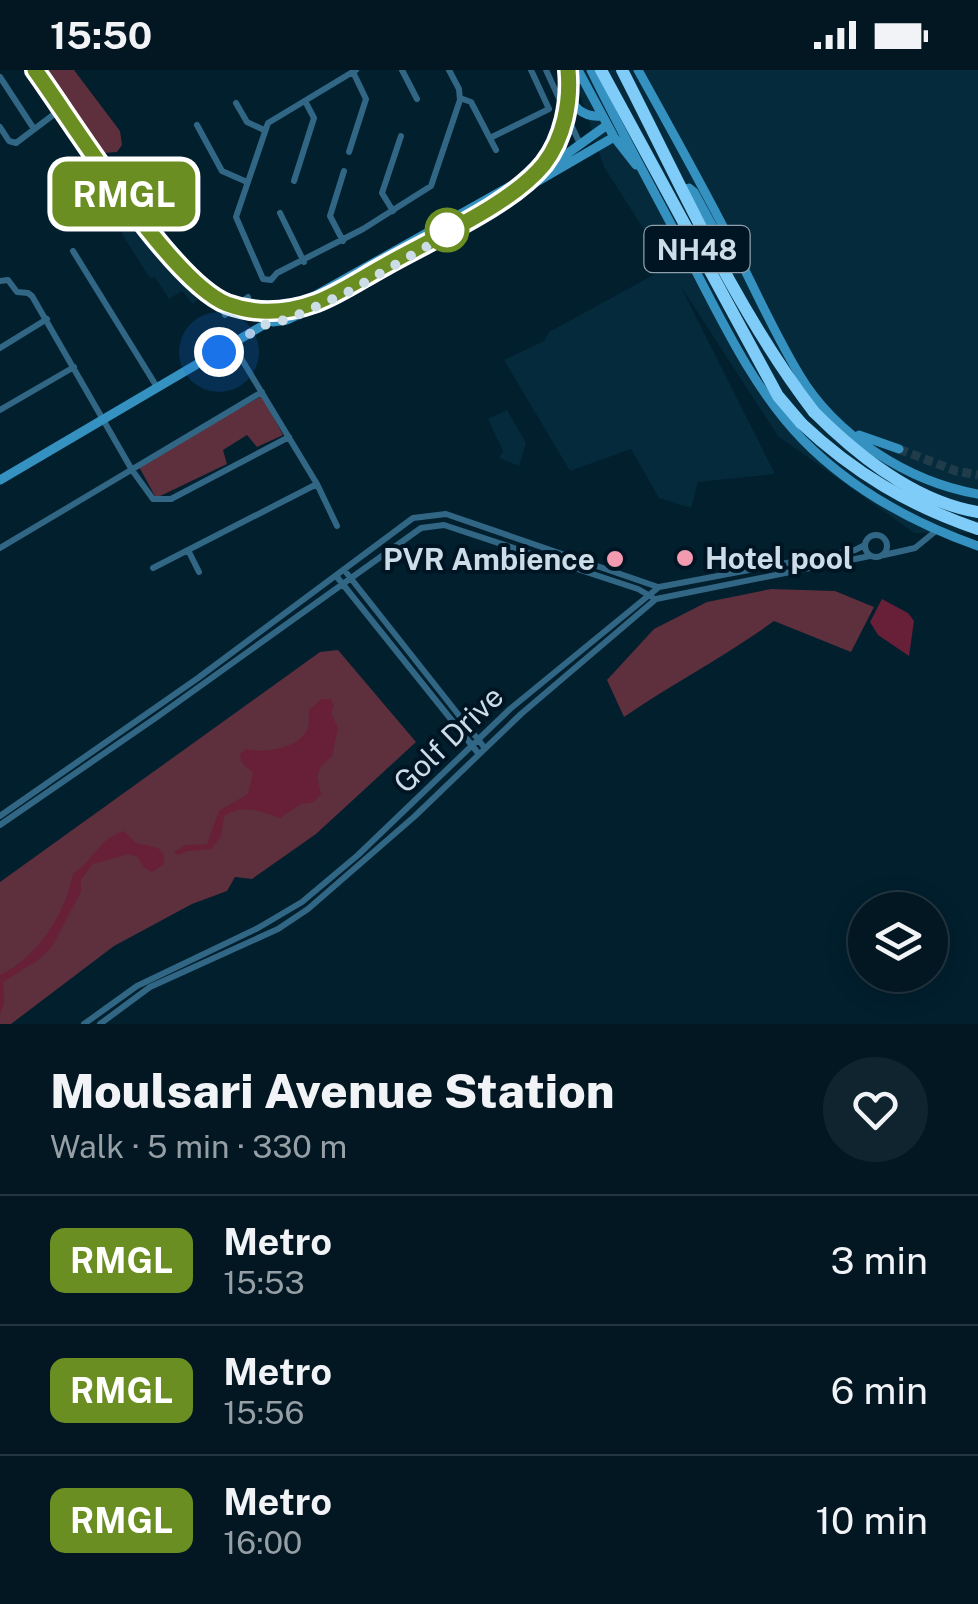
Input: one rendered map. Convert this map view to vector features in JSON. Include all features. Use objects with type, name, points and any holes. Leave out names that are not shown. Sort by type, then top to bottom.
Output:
[{"type":"highway","name":"NH48","points":[[601,70],[778,396],[801,423],[874,483],[939,516],[978,529]]},
{"type":"highway","name":"NH48","points":[[622,70],[729,277],[795,388],[814,412],[850,446],[899,480],[978,512]]},
{"type":"main road","points":[[591,70],[725,326],[795,431],[871,497],[978,546]]},
{"type":"main road","points":[[638,70],[800,376],[852,434],[908,471],[978,494]]},
{"type":"main road","points":[[605,121],[586,115],[570,101],[566,88],[579,74],[605,121],[609,140]]},
{"type":"main road","points":[[0,480],[580,144],[605,121]]},
{"type":"main road","points":[[594,133],[609,140],[642,170]]},
{"type":"main road","points":[[270,322],[287,320],[348,292],[609,140]]},
{"type":"main road","points":[[666,215],[666,203],[672,194],[686,188],[692,190],[730,256],[744,267]]},
{"type":"main road","points":[[852,434],[899,449]]},
{"type":"street","points":[[0,127],[12,142],[58,110],[30,70]]},
{"type":"street","points":[[402,70],[417,99]]},
{"type":"street","points":[[349,152],[366,99],[354,71],[275,118],[264,130],[236,222],[261,276],[271,280],[431,186],[460,98],[449,70]]},
{"type":"street","points":[[490,138],[549,109],[530,70]]},
{"type":"street","points":[[546,70],[580,144]]},
{"type":"street","points":[[0,78],[34,129]]},
{"type":"street","points":[[460,98],[471,102],[496,150]]},
{"type":"street","points":[[294,182],[314,118],[305,102]]},
{"type":"street","points":[[236,103],[246,120],[264,130]]},
{"type":"street","points":[[197,125],[222,171],[247,182]]},
{"type":"street","points":[[393,211],[382,192],[400,136]]},
{"type":"street","points":[[343,241],[330,216],[344,171]]},
{"type":"street","points":[[280,214],[304,262]]},
{"type":"street","points":[[73,251],[158,388]]},
{"type":"street","points":[[0,282],[8,280],[17,292],[30,294],[152,499],[166,501],[289,437]]},
{"type":"street","points":[[225,315],[248,297]]},
{"type":"street","points":[[0,348],[46,319]]},
{"type":"street","points":[[233,345],[317,484],[337,526]]},
{"type":"street","points":[[0,410],[74,367]]},
{"type":"street","points":[[0,548],[262,392]]},
{"type":"street","points":[[153,568],[317,484]]},
{"type":"street","points":[[270,632],[413,518],[442,514],[659,587]]},
{"type":"street","points":[[0,825],[414,532],[438,525],[638,590],[652,598]]},
{"type":"street","points":[[883,556],[887,543],[881,536],[871,536],[865,545],[870,556],[883,556],[915,548],[937,530]]},
{"type":"street","name":"Golf Drive","points":[[84,1024],[137,986],[225,947],[278,930],[308,909],[415,816],[481,750],[652,598],[659,587],[865,545]]},
{"type":"street","points":[[188,550],[199,572]]},
{"type":"street","name":"Golf Drive","points":[[100,1024],[150,986],[302,902],[538,686],[652,598],[870,556]]},
{"type":"street","points":[[341,574],[481,750]]},
{"type":"street","points":[[538,686],[544,695]]},
{"type":"street","points":[[0,816],[154,714]]},
{"type":"shaded area","points":[[44,70],[74,70],[120,131],[122,145],[117,152],[104,153]]},
{"type":"shaded area","points":[[572,70],[978,70],[978,533],[914,533],[778,436],[680,285],[775,474],[698,482],[691,508],[659,498],[631,449],[570,471],[504,360],[544,341],[549,332],[668,267],[604,167]]},
{"type":"shaded area","points":[[118,184],[203,294],[193,304],[182,291],[169,299],[123,236],[109,190]]},
{"type":"shaded area","points":[[262,396],[283,435],[257,447],[247,435],[223,450],[227,464],[156,498],[138,465]]},
{"type":"shaded area","points":[[507,410],[526,443],[519,466],[499,458],[503,451],[488,419]]},
{"type":"shaded area","points":[[771,589],[835,591],[874,607],[851,652],[774,621],[624,717],[607,680],[654,629],[707,602]]},
{"type":"shaded area","points":[[882,599],[908,613],[914,621],[909,656],[878,635],[870,622]]},
{"type":"shaded area","points":[[338,650],[416,742],[316,834],[252,879],[235,877],[227,891],[192,904],[114,946],[11,1024],[0,1024],[0,882],[320,652]]},
{"type":"shaded area","points":[[322,699],[331,699],[331,713],[338,728],[332,756],[317,776],[321,794],[314,802],[301,804],[280,818],[252,810],[231,812],[224,816],[221,836],[211,849],[178,855],[174,852],[186,845],[207,844],[219,811],[248,794],[253,773],[242,763],[240,754],[246,749],[282,748],[299,740],[308,727],[309,710]]},
{"type":"shaded area","points":[[124,831],[136,843],[158,848],[164,864],[152,872],[143,867],[138,857],[128,854],[93,864],[81,879],[81,892],[51,948],[3,982],[0,1014],[0,975],[26,957],[48,933],[64,904],[73,874],[102,844]]},
{"type":"tunnel","points":[[899,449],[956,471],[978,475]]},
{"type":"railway","points":[[35,70],[125,199],[179,266],[205,290],[228,304],[272,311],[306,306],[336,294],[513,193],[551,154],[567,107],[568,70]]},
{"type":"metro line","name":"RMGL","points":[[35,70],[186,274],[224,302],[268,312],[318,302],[516,192],[547,160],[561,134],[570,90],[568,70]]},
{"type":"place","name":"Hotel pool","points":[[685,558]]},
{"type":"place","name":"PVR Ambience","points":[[615,559]]},
{"type":"route","points":[[219,352],[270,322],[287,320],[348,292],[447,235],[447,230]]}]
